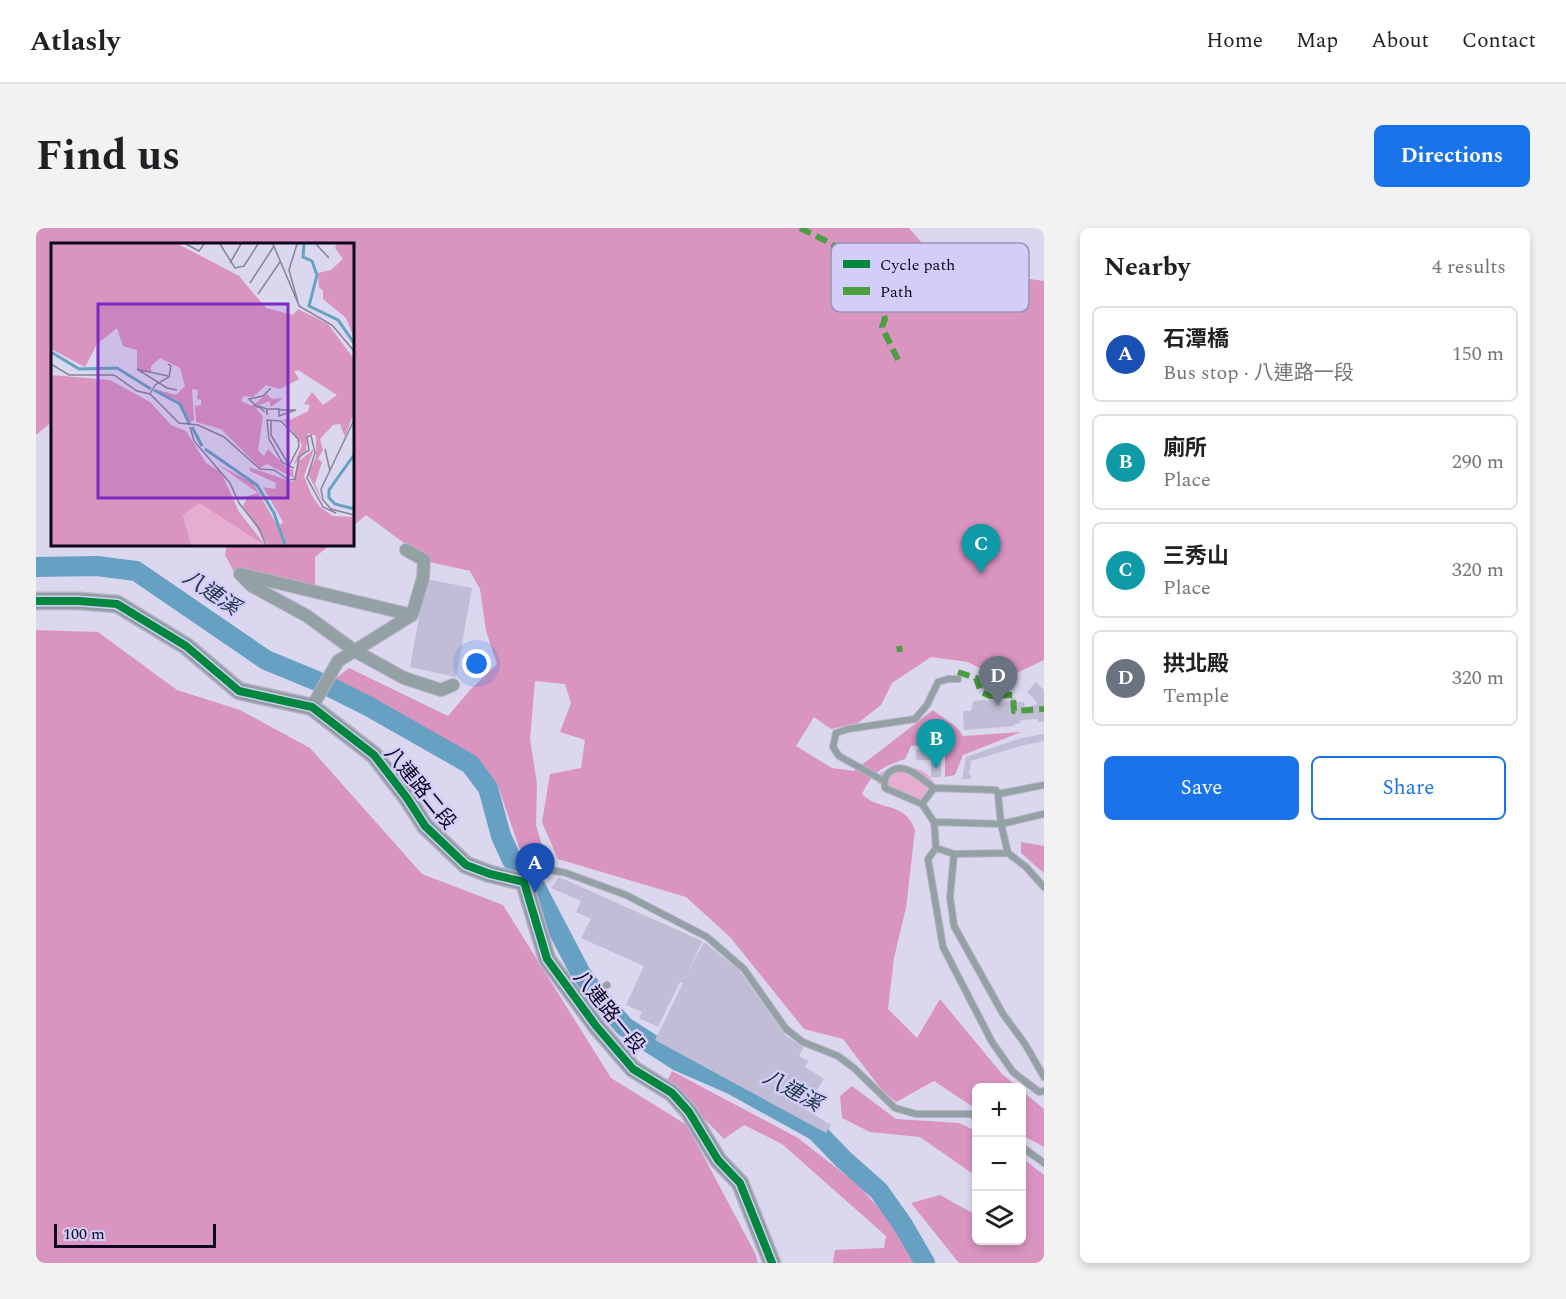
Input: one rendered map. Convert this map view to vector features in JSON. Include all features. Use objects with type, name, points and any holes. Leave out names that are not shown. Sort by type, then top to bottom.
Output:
[{"type":"street","points":[[312,707],[338,661],[412,615],[423,578],[424,560],[406,550]]},
{"type":"street","points":[[412,615],[240,574],[252,586],[307,616],[355,651],[404,678],[441,690],[453,685]]},
{"type":"street","name":"八連路二段","points":[[36,601],[117,604],[186,646],[239,691],[312,707],[374,755],[425,826],[466,865],[490,874],[524,882]]},
{"type":"street","name":"八連路一段","points":[[524,882],[547,959],[596,1026],[633,1069],[672,1093],[690,1112],[717,1160],[740,1183],[772,1263]]},
{"type":"lane","points":[[884,781],[839,756],[833,747],[836,733],[915,719],[927,705],[938,682],[958,679]]},
{"type":"lane","points":[[1044,886],[1026,867],[1008,853],[996,790],[934,788],[904,768],[895,768],[886,774],[885,788],[922,804],[934,822],[936,848],[928,859],[942,947],[992,1042],[1013,1072],[1039,1092],[1044,1091]]},
{"type":"lane","points":[[998,795],[1044,785]]},
{"type":"lane","points":[[922,804],[934,788]]},
{"type":"lane","points":[[934,822],[1001,824],[1044,814]]},
{"type":"lane","points":[[936,848],[954,854],[1008,853]]},
{"type":"lane","points":[[954,854],[950,897],[954,926],[1004,1014],[1044,1077]]},
{"type":"lane","points":[[524,882],[540,868],[566,873],[626,895],[707,937],[744,969],[786,1029],[803,1042],[838,1056],[854,1068],[895,1108],[916,1114],[972,1115]]},
{"type":"lane","points":[[580,1005],[607,985]]},
{"type":"lane","points":[[1026,1150],[1044,1163]]},
{"type":"shaded area","points":[[36,228],[909,228],[922,243],[831,243],[831,312],[1029,312],[1029,279],[1044,281],[1044,660],[1002,680],[968,662],[931,657],[892,683],[881,705],[858,723],[831,729],[814,717],[796,746],[832,768],[854,771],[933,710],[954,725],[963,736],[1021,732],[963,755],[955,775],[945,777],[945,744],[911,746],[905,759],[874,775],[862,794],[876,803],[904,814],[915,830],[906,908],[894,958],[888,1009],[917,1038],[940,999],[1002,1074],[1013,1083],[972,1083],[972,1106],[934,1081],[896,1102],[881,1089],[843,1039],[804,1029],[730,937],[686,897],[558,859],[542,822],[550,774],[581,768],[585,740],[560,732],[571,703],[565,684],[535,681],[530,739],[537,784],[536,825],[543,849],[523,859],[497,783],[470,753],[333,680],[349,668],[448,716],[497,664],[486,631],[480,589],[470,571],[430,562],[366,515],[354,525],[354,243],[51,243],[51,423],[36,435]]},
{"type":"shaded area","points":[[227,546],[329,546],[315,557],[315,595],[239,581],[225,555]]},
{"type":"shaded area","points":[[36,630],[98,632],[177,690],[240,710],[310,748],[422,874],[503,905],[611,1078],[687,1125],[755,1253],[758,1263],[36,1263]]},
{"type":"shaded area","points":[[902,767],[920,769],[933,781],[918,804],[911,798],[877,783],[881,772]]},
{"type":"shaded area","points":[[1021,842],[1044,846],[1044,873],[1021,853]]},
{"type":"shaded area","points":[[672,1071],[798,1138],[857,1184],[899,1230],[915,1263],[833,1263],[835,1250],[884,1248],[886,1236],[782,1144],[744,1125],[724,1139],[667,1081]]},
{"type":"shaded area","points":[[852,1086],[896,1119],[959,1123],[972,1129],[972,1173],[920,1137],[870,1132],[842,1118],[840,1096]]},
{"type":"shaded area","points":[[1026,1094],[1044,1109],[1044,1147],[1026,1137]]},
{"type":"shaded area","points":[[1026,1161],[1044,1175],[1044,1263],[959,1263],[911,1203],[940,1195],[972,1213],[972,1245],[1026,1245]]},
{"type":"building","points":[[426,579],[472,588],[456,677],[410,667]]},
{"type":"building","points":[[1036,682],[1044,690],[1044,722],[1038,722],[1038,719],[1021,720],[1014,726],[964,730],[963,711],[971,711],[973,701],[988,702],[996,699],[996,703],[1015,698],[1015,702],[1024,702],[1025,707],[1036,705],[1037,702],[1027,692]]},
{"type":"building","points":[[1044,734],[1044,741],[971,761],[969,774],[971,779],[962,779],[966,757],[1021,738]]},
{"type":"building","points":[[916,749],[941,749],[941,777],[931,777],[931,760],[916,760]]},
{"type":"building","points":[[559,877],[702,941],[687,974],[704,942],[739,970],[786,1036],[804,1047],[799,1056],[809,1061],[805,1067],[824,1079],[805,1109],[831,1125],[826,1133],[655,1040],[683,983],[680,982],[658,1027],[639,1018],[642,1012],[626,1005],[644,966],[581,938],[591,919],[576,912],[581,901],[551,888]]},
{"type":"waterway","name":"八連溪","points":[[36,567],[97,566],[136,571],[266,660],[317,681]]},
{"type":"waterway","name":"八連溪","points":[[330,687],[470,764],[488,788],[501,836],[512,860],[522,871]]},
{"type":"waterway","name":"八連溪","points":[[535,886],[580,972],[590,986]]},
{"type":"waterway","name":"八連溪","points":[[602,1001],[625,1027],[678,1061],[731,1084],[816,1131],[879,1191],[903,1225],[925,1263]]},
{"type":"marked path","points":[[800,228],[831,244]]},
{"type":"marked path","points":[[883,312],[885,319],[882,327],[899,362]]},
{"type":"marked path","points":[[899,646],[900,652]]},
{"type":"marked path","points":[[958,672],[976,678],[981,692],[990,696],[1013,695],[1014,711],[1044,709]]},
{"type":"cycle path","points":[[36,601],[117,604],[186,646],[239,691],[312,707],[374,755],[425,826],[466,865],[490,874],[524,882],[547,959],[596,1026],[633,1069],[672,1093],[689,1112],[718,1160],[740,1183],[772,1263]]},
{"type":"place","name":"三秀山","points":[[981,574]]},
{"type":"place","name":"拱北殿","points":[[998,706]]},
{"type":"place","name":"廁所","points":[[936,769]]},
{"type":"place","name":"石潭橋","points":[[535,893]]}]
